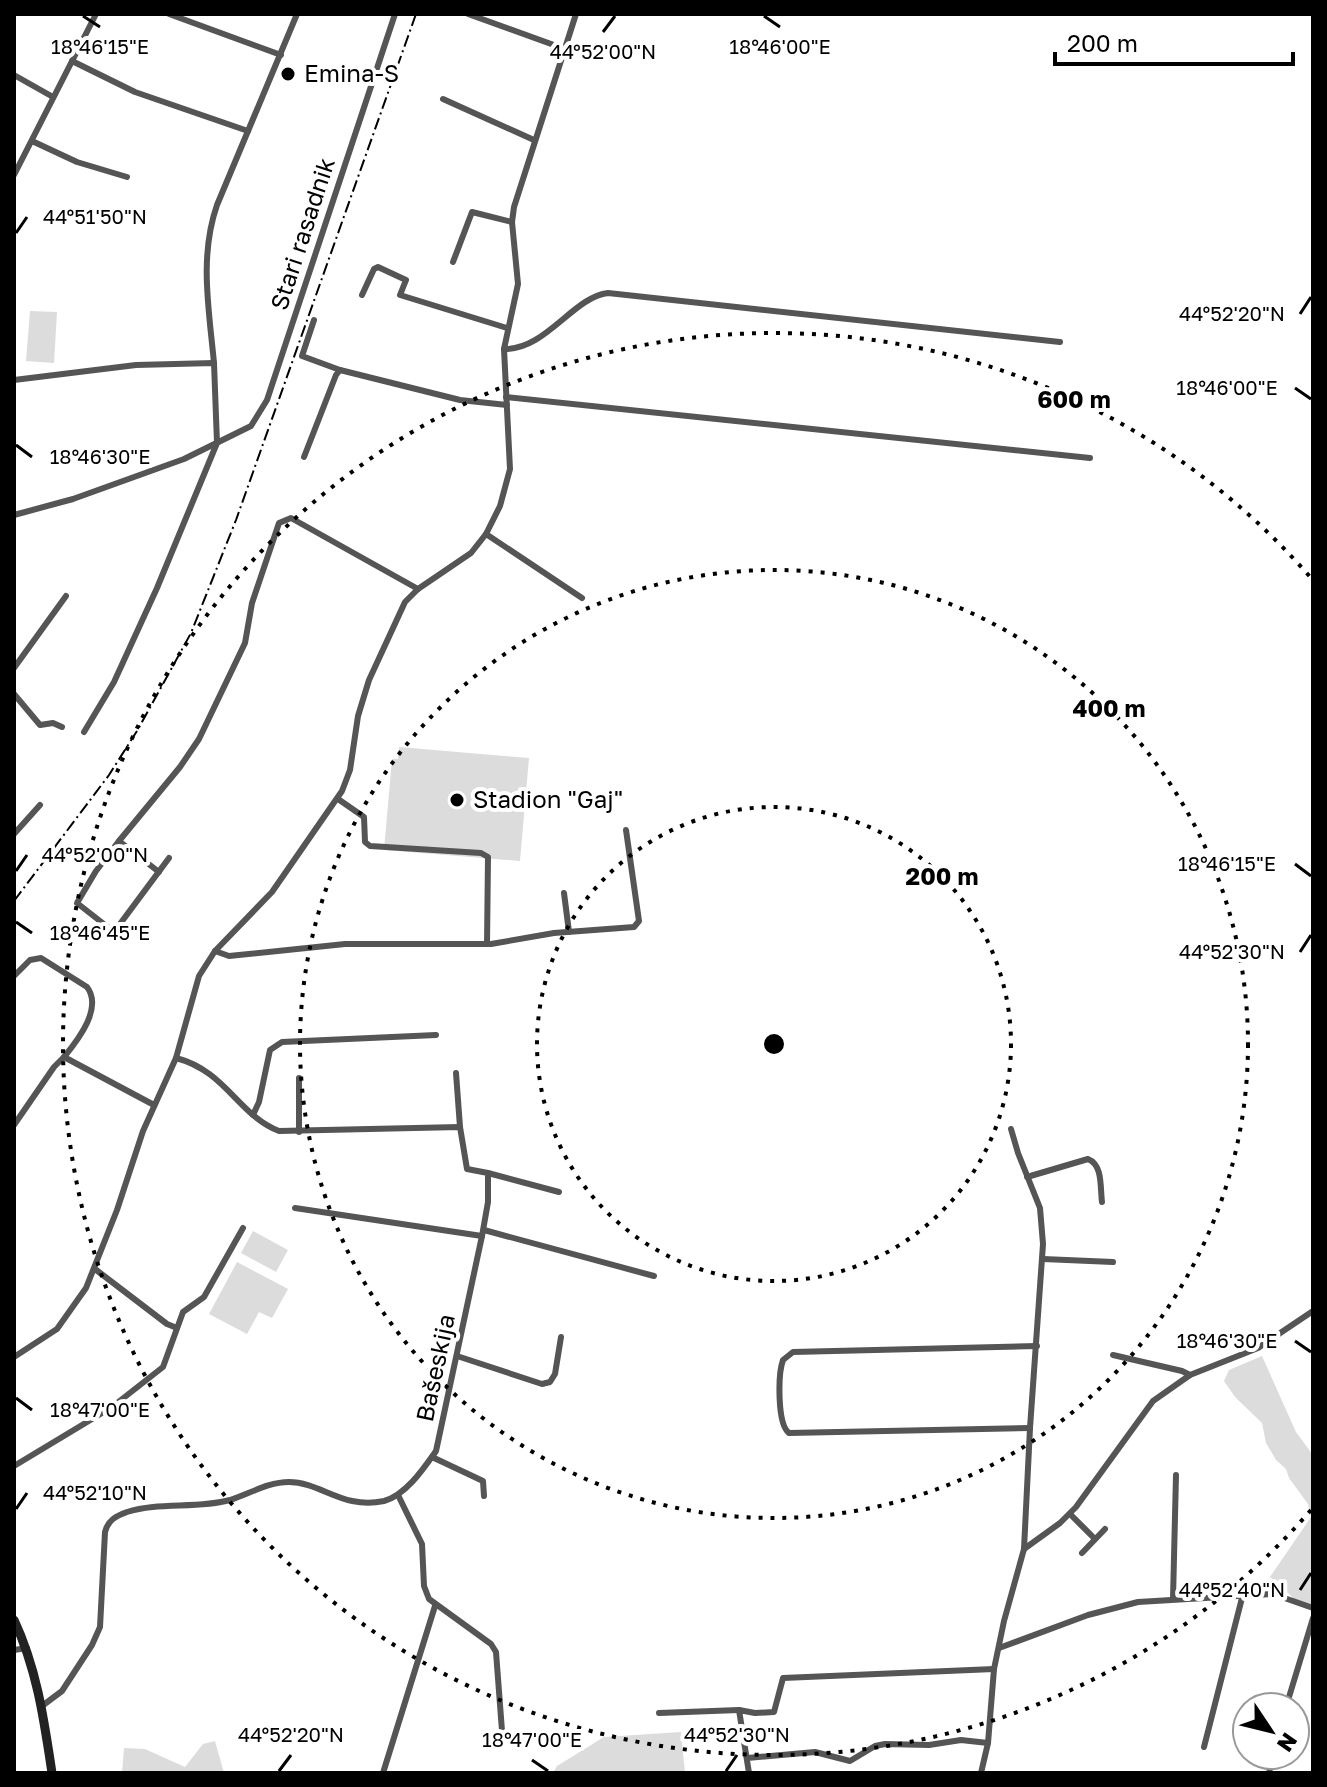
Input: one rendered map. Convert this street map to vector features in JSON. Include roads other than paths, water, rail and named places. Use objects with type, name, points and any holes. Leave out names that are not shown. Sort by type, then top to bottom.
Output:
[{"type":"main road","points":[[14,1620],[27,1648],[42,1706],[52,1773]]},
{"type":"street","points":[[14,175],[96,14]]},
{"type":"street","points":[[169,14],[281,55]]},
{"type":"street","points":[[84,732],[114,682],[217,443],[214,363],[205,267],[208,234],[217,205],[297,14]]},
{"type":"street","name":"Stari rasadnik","points":[[14,515],[73,499],[184,459],[251,426],[267,400],[395,14]]},
{"type":"street","points":[[468,14],[565,49]]},
{"type":"street","points":[[14,1357],[46,1338],[80,1300],[95,1269],[154,1105],[176,1058],[199,976],[215,951],[272,892],[338,799],[350,770],[358,716],[369,680],[405,602],[418,589],[465,558],[486,534],[504,496],[510,469],[504,349],[518,284],[512,222],[517,190],[576,14]]},
{"type":"street","points":[[72,61],[135,92],[248,131]]},
{"type":"street","points":[[14,75],[53,97]]},
{"type":"street","points":[[443,99],[534,140]]},
{"type":"street","points":[[32,141],[77,162],[127,177]]},
{"type":"street","points":[[453,262],[472,212],[512,222]]},
{"type":"street","points":[[362,295],[374,269],[378,267],[406,280],[400,295],[507,328]]},
{"type":"street","points":[[504,349],[529,344],[593,298],[608,293],[1060,342]]},
{"type":"street","points":[[314,320],[302,356],[340,370],[460,400],[506,401],[1090,458]]},
{"type":"street","points":[[14,380],[136,365],[214,363]]},
{"type":"street","points":[[304,457],[340,370]]},
{"type":"street","points":[[169,858],[114,932],[77,903],[96,871],[199,739],[245,643],[252,603],[279,523],[291,518],[418,589]]},
{"type":"street","points":[[486,534],[582,598]]},
{"type":"street","points":[[14,668],[66,596]]},
{"type":"street","points":[[14,694],[38,724],[53,723],[62,727]]},
{"type":"street","points":[[338,799],[364,817],[365,842],[370,846],[481,853],[488,857],[487,944]]},
{"type":"street","points":[[14,834],[40,805]]},
{"type":"street","points":[[215,951],[229,956],[345,944],[487,944],[637,925],[639,921],[626,830]]},
{"type":"street","points":[[119,841],[159,872]]},
{"type":"street","points":[[564,893],[569,932]]},
{"type":"street","points":[[14,976],[30,960],[41,958],[87,987],[91,993],[92,1011],[64,1057],[14,1125]]},
{"type":"street","points":[[253,1115],[259,1102],[270,1050],[282,1042],[436,1035]]},
{"type":"street","points":[[64,1057],[154,1105]]},
{"type":"street","points":[[176,1058],[217,1078],[253,1115],[279,1131],[460,1127]]},
{"type":"street","points":[[456,1073],[467,1169],[559,1192]]},
{"type":"street","points":[[299,1078],[299,1132]]},
{"type":"street","points":[[981,1773],[988,1743],[994,1669],[1024,1549],[1043,1259],[1040,1208],[1011,1129]]},
{"type":"street","points":[[1027,1177],[1088,1159],[1094,1161],[1099,1170],[1102,1202]]},
{"type":"street","name":"Bašeskija","points":[[398,1495],[436,1451],[483,1233],[488,1173]]},
{"type":"street","points":[[295,1208],[483,1233],[654,1276]]},
{"type":"street","points":[[14,1466],[112,1407],[160,1370],[166,1363],[177,1328],[188,1307],[204,1297],[243,1228]]},
{"type":"street","points":[[1043,1259],[1113,1262]]},
{"type":"street","points":[[95,1269],[167,1324],[177,1328]]},
{"type":"street","points":[[1024,1549],[1070,1514],[1153,1401],[1190,1375],[1258,1348],[1313,1311]]},
{"type":"street","points":[[457,1356],[542,1384],[550,1382],[555,1374],[561,1337]]},
{"type":"street","points":[[1030,1428],[789,1433],[781,1422],[780,1370],[783,1360],[793,1352],[1037,1346]]},
{"type":"street","points":[[1113,1355],[1190,1375]]},
{"type":"street","points":[[432,1457],[483,1481],[484,1496]]},
{"type":"street","points":[[1173,1599],[1176,1475]]},
{"type":"street","points":[[42,1706],[62,1691],[100,1627],[105,1532],[114,1518],[137,1510],[229,1500],[287,1481],[353,1502],[382,1501],[398,1495],[424,1553],[426,1593],[435,1606],[491,1644],[496,1652],[503,1744]]},
{"type":"street","points":[[1070,1514],[1095,1539]]},
{"type":"street","points":[[1082,1553],[1105,1529]]},
{"type":"street","points":[[1204,1747],[1243,1594]]},
{"type":"street","points":[[999,1648],[1114,1607],[1173,1599],[1273,1594],[1313,1608]]},
{"type":"street","points":[[383,1773],[435,1606]]},
{"type":"street","points":[[1291,1691],[1313,1618]]},
{"type":"street","points":[[14,1650],[27,1648]]},
{"type":"street","points":[[659,1713],[774,1712],[783,1678],[994,1669]]},
{"type":"street","points":[[739,1710],[749,1773]]},
{"type":"street","points":[[747,1758],[815,1752],[850,1761],[880,1745],[929,1745],[961,1740],[988,1743]]},
{"type":"railway","points":[[14,901],[109,775],[191,633],[236,520],[416,14]]},
{"type":"place","name":"Emina-S","points":[[288,74]]},
{"type":"place","name":"Stadion \"Gaj\"","points":[[457,800]]}]
